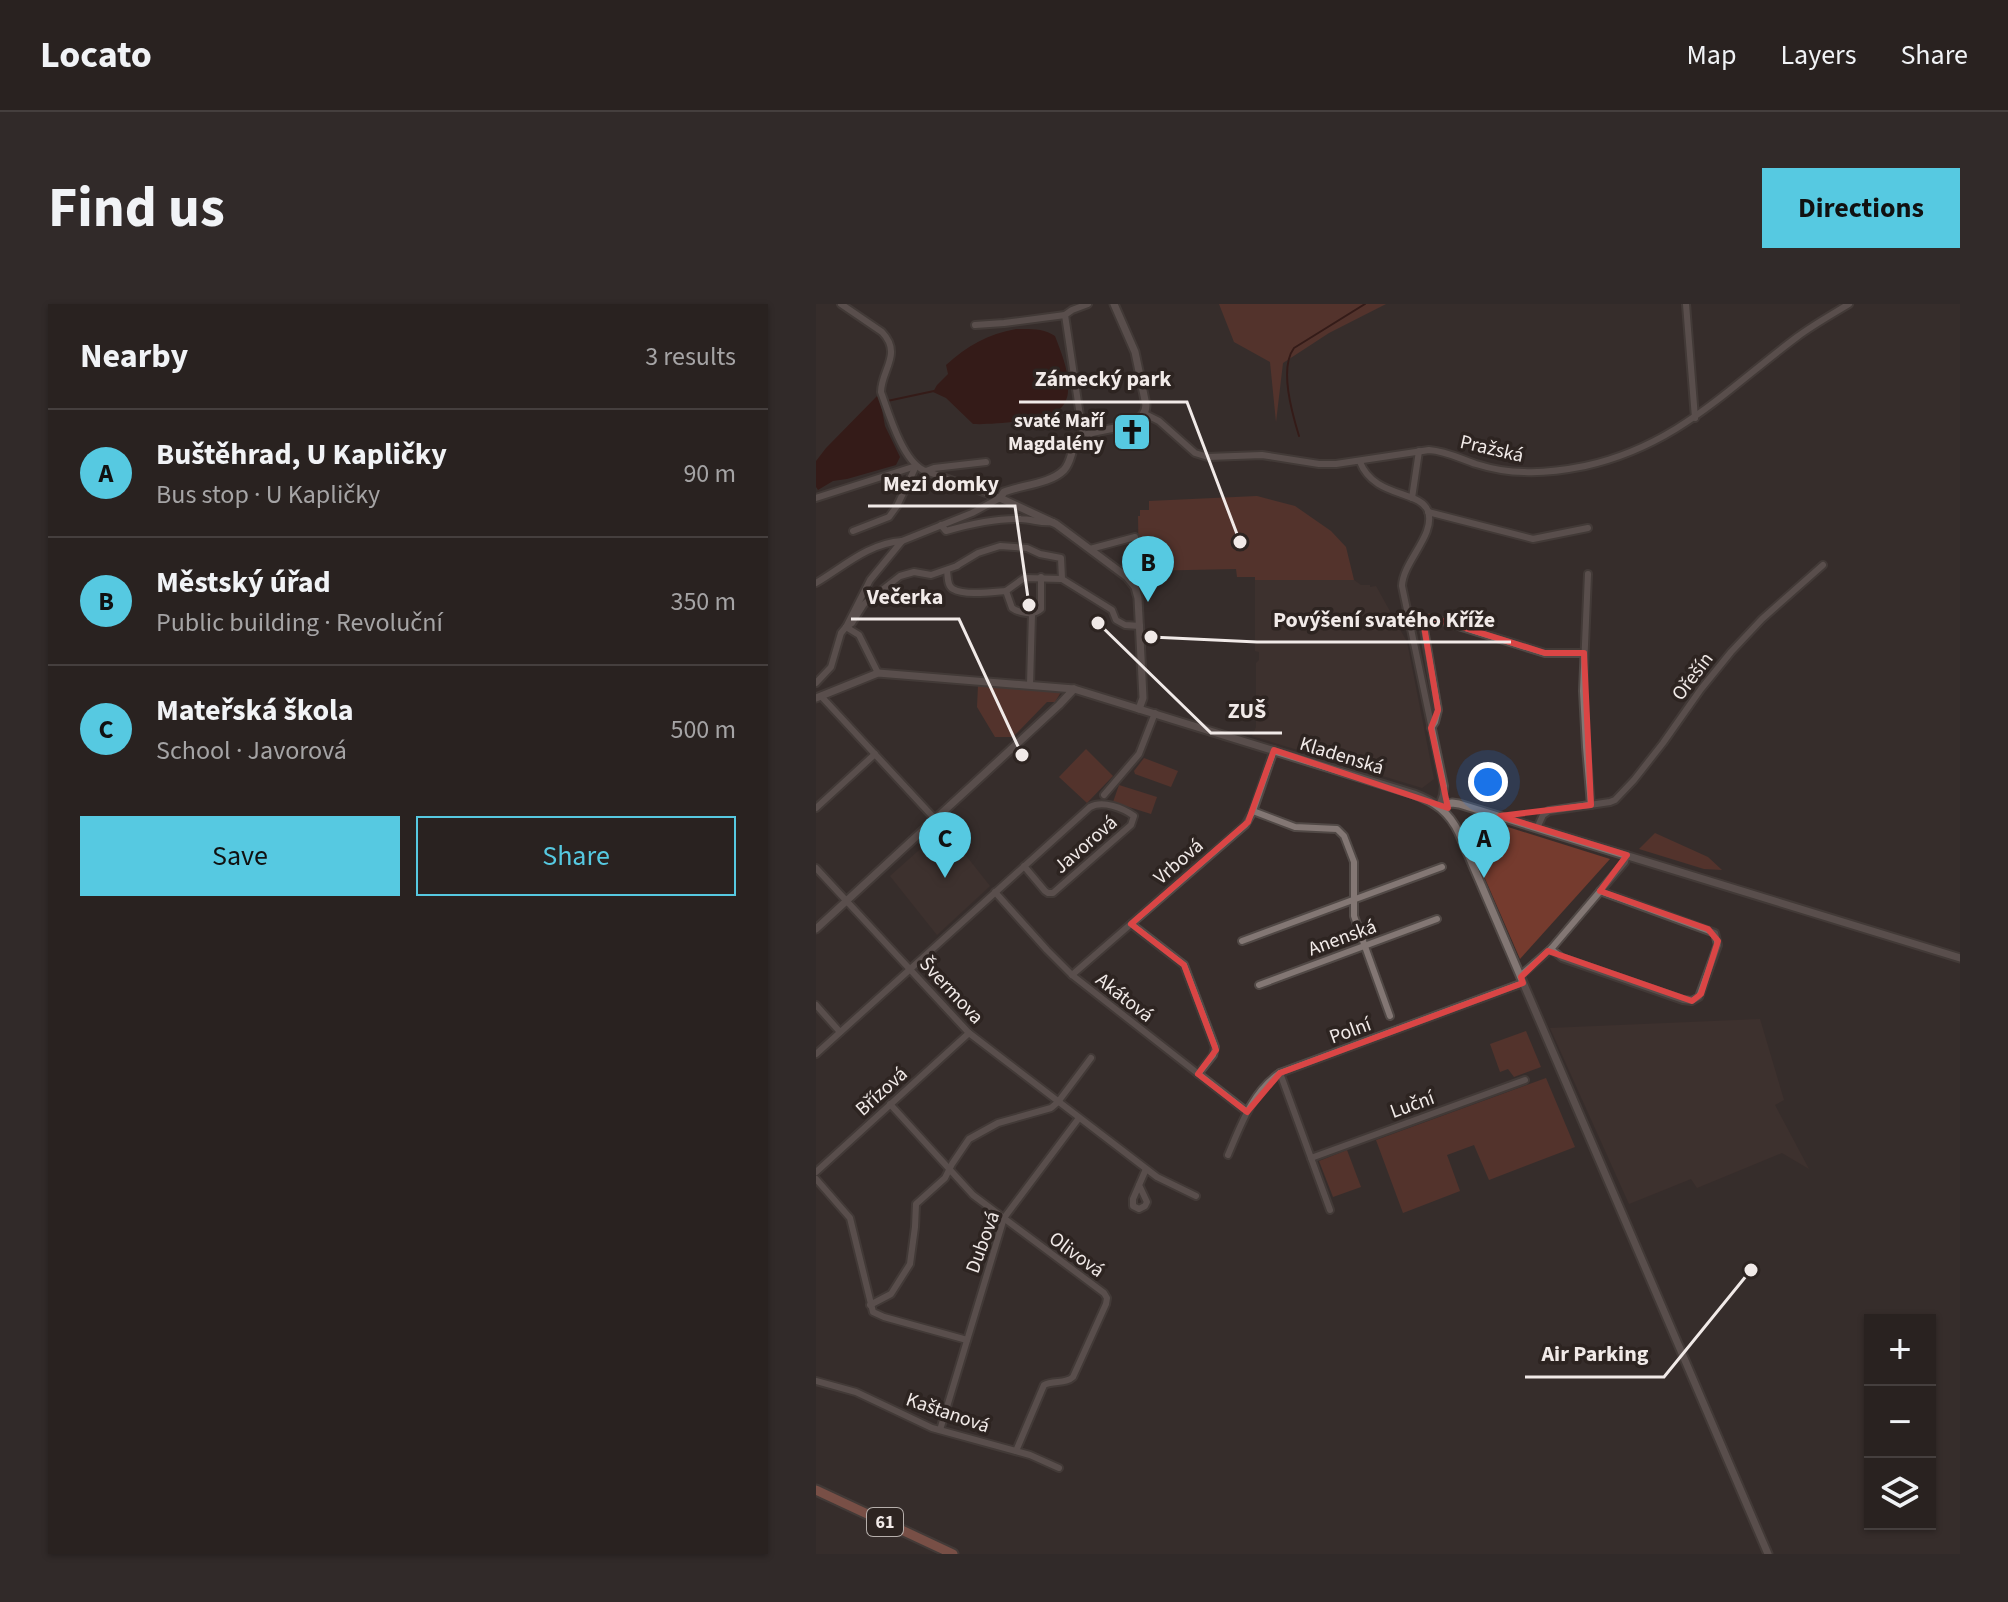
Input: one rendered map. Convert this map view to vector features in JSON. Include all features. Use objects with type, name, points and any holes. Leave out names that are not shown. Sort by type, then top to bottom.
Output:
[{"type":"main road","name":"61","points":[[816,1490],[953,1554]]},
{"type":"street","points":[[841,304],[888,338],[891,359],[881,392],[905,450],[916,466],[1053,522],[1131,582],[1138,598],[1140,626],[1143,698],[1139,709]]},
{"type":"street","points":[[975,325],[1065,315],[1088,304]]},
{"type":"street","points":[[816,583],[867,550],[902,541],[972,513],[1000,498],[1004,492],[1059,473],[1066,467],[1075,443],[1083,436],[1127,424],[1145,414],[1146,405],[1135,352],[1114,304]]},
{"type":"street","points":[[1686,304],[1695,418]]},
{"type":"street","name":"Pražská","points":[[1145,414],[1159,421],[1195,453],[1203,456],[1262,455],[1326,464],[1438,451],[1497,469],[1526,473],[1551,471],[1628,454],[1665,436],[1695,418],[1793,340],[1849,304]]},
{"type":"street","points":[[1065,315],[1083,436]]},
{"type":"street","points":[[1412,498],[1419,451]]},
{"type":"street","points":[[926,471],[986,462]]},
{"type":"street","points":[[1360,462],[1377,484],[1422,503],[1428,512],[1427,530],[1403,576],[1402,586],[1444,786],[1439,806]]},
{"type":"street","points":[[816,498],[916,466]]},
{"type":"street","points":[[853,531],[889,517],[916,466]]},
{"type":"street","points":[[1428,512],[1533,539],[1588,528]]},
{"type":"street","points":[[941,525],[946,531],[994,520],[1053,522]]},
{"type":"street","points":[[1090,549],[1135,537]]},
{"type":"street","points":[[816,683],[831,667],[841,633],[870,580],[902,541]]},
{"type":"street","points":[[846,627],[864,604],[902,575],[914,572],[931,575],[947,571],[996,546],[1024,548],[1061,558],[1062,579]]},
{"type":"street","name":"Ořešín","points":[[1537,828],[1543,815],[1549,811],[1613,802],[1620,796],[1731,652],[1762,619],[1823,565]]},
{"type":"street","points":[[947,571],[949,585],[955,590],[975,593],[1006,591],[1022,578],[1062,579],[1112,610],[1116,620],[1125,625],[1140,626]]},
{"type":"street","points":[[1588,574],[1584,653],[1585,733],[1591,805]]},
{"type":"street","points":[[1006,591],[1013,609],[1039,612],[1041,577]]},
{"type":"street","points":[[1030,685],[1032,613]]},
{"type":"street","points":[[1431,728],[1438,710],[1424,629],[1426,618],[1543,652],[1584,653]]},
{"type":"street","points":[[846,627],[859,635],[878,673]]},
{"type":"street","name":"Kladenská","points":[[819,697],[878,673],[1074,689],[1414,794],[1439,806]]},
{"type":"street","points":[[816,929],[1074,689]]},
{"type":"street","points":[[819,697],[935,819]]},
{"type":"street","name":"Javorová","points":[[1104,795],[1139,754],[1155,713]]},
{"type":"street","name":"Vrbová","points":[[1072,975],[1245,825],[1253,811],[1274,750]]},
{"type":"street","points":[[816,808],[875,754]]},
{"type":"street","name":"Javorová","points":[[816,1054],[909,969],[1024,866],[1094,804],[1102,803],[1134,816],[1131,825],[1055,892],[1050,894],[1045,891],[1024,866]]},
{"type":"street","points":[[1439,806],[1459,804],[1960,958]]},
{"type":"street","points":[[1439,806],[1457,828],[1768,1554]]},
{"type":"street","points":[[1253,811],[1295,827],[1340,830],[1355,866],[1354,916],[1390,1016]]},
{"type":"street","points":[[1522,980],[1625,862],[1627,855]]},
{"type":"street","points":[[1242,941],[1442,867]]},
{"type":"street","name":"Švermova","points":[[816,868],[969,1033],[1079,1118]]},
{"type":"street","points":[[1551,949],[1562,958],[1688,1001],[1701,994],[1718,945],[1712,931],[1600,891]]},
{"type":"street","name":"Akátová","points":[[995,892],[1072,975],[1247,1112]]},
{"type":"street","name":"Anenská","points":[[1259,985],[1437,919]]},
{"type":"street","points":[[1131,924],[1185,967],[1215,1047],[1213,1055],[1198,1074]]},
{"type":"street","name":"Polní","points":[[1228,1155],[1247,1112],[1263,1089],[1280,1073],[1522,980]]},
{"type":"street","points":[[816,1005],[840,1032]]},
{"type":"street","name":"Břízová","points":[[816,1172],[969,1033]]},
{"type":"street","points":[[870,1305],[891,1294],[910,1264],[916,1204],[945,1178],[968,1140],[998,1123],[1048,1110],[1058,1102],[1091,1058]]},
{"type":"street","points":[[1280,1073],[1330,1210]]},
{"type":"street","name":"Luční","points":[[1311,1158],[1525,1080]]},
{"type":"street","name":"Olivová","points":[[890,1104],[973,1195],[1104,1293],[1107,1301],[1073,1378],[1044,1385],[1016,1451]]},
{"type":"street","points":[[1079,1118],[1159,1179],[1196,1196]]},
{"type":"street","name":"Dubová","points":[[940,1430],[1004,1218],[1079,1118]]},
{"type":"street","points":[[1139,1185],[1146,1169]]},
{"type":"street","points":[[816,1179],[850,1218],[873,1312],[967,1340]]},
{"type":"street","name":"Kaštanová","points":[[816,1381],[856,1392],[926,1425],[1036,1457],[1059,1468]]},
{"type":"highlighted area","points":[[1430,617],[1545,653],[1584,653],[1591,805],[1500,816],[1627,855],[1600,891],[1708,929],[1718,941],[1701,994],[1692,1001],[1548,951],[1521,977],[1523,983],[1280,1073],[1247,1112],[1198,1074],[1216,1050],[1184,965],[1131,924],[1248,822],[1274,750],[1448,808],[1431,728],[1438,710],[1424,626]]},
{"type":"shaded area","points":[[1219,304],[1386,304],[1329,333],[1283,363],[1276,422],[1270,362],[1234,342]]},
{"type":"shaded area","points":[[1016,329],[1041,330],[1055,336],[1068,377],[1066,400],[1061,408],[1044,416],[1006,423],[973,424],[946,398],[933,392],[948,374],[946,365],[962,352],[987,338]]},
{"type":"shaded area","points":[[877,396],[885,426],[900,457],[896,465],[833,481],[818,490],[816,461]]},
{"type":"shaded area","points":[[1257,496],[1295,506],[1331,531],[1346,547],[1354,580],[1255,580],[1255,577],[1237,577],[1236,569],[1139,571],[1138,516],[1140,510],[1149,510],[1149,501]]},
{"type":"shaded area","points":[[1255,580],[1354,580],[1361,585],[1376,586],[1407,642],[1434,779],[1422,788],[1252,736],[1256,727],[1256,663],[1259,660],[1259,652],[1255,651]]},
{"type":"shaded area","points":[[978,686],[1061,692],[1055,702],[1047,702],[1013,737],[995,737],[977,707]]},
{"type":"shaded area","points":[[1086,749],[1113,776],[1087,803],[1059,777]]},
{"type":"shaded area","points":[[1144,758],[1178,771],[1171,787],[1135,774]]},
{"type":"shaded area","points":[[1119,785],[1157,797],[1151,814],[1113,802]]},
{"type":"shaded area","points":[[1473,816],[1610,859],[1520,959],[1463,828]]},
{"type":"shaded area","points":[[944,828],[990,886],[937,935],[890,876]]},
{"type":"shaded area","points":[[1655,833],[1708,857],[1722,870],[1704,869],[1639,849]]},
{"type":"shaded area","points":[[1760,1019],[1784,1100],[1775,1105],[1809,1169],[1782,1153],[1697,1188],[1691,1179],[1629,1204],[1550,1028]]},
{"type":"shaded area","points":[[1526,1031],[1541,1067],[1514,1077],[1508,1069],[1500,1072],[1490,1044]]},
{"type":"shaded area","points":[[1546,1078],[1575,1147],[1489,1180],[1474,1145],[1447,1155],[1460,1191],[1403,1213],[1376,1140]]},
{"type":"shaded area","points":[[1347,1150],[1361,1187],[1333,1197],[1319,1161]]},
{"type":"waterway","points":[[1299,436],[1287,379],[1287,367],[1294,348],[1365,304]]},
{"type":"waterway","points":[[878,403],[934,391]]},
{"type":"place","name":"svaté Maří Magdalény","points":[[1132,432]]},
{"type":"place","name":"Zámecký park","points":[[1240,542]]},
{"type":"place","name":"Městský úřad","points":[[1148,602]]},
{"type":"place","name":"Mezi domky","points":[[1029,605]]},
{"type":"place","name":"ZUŠ","points":[[1098,623]]},
{"type":"place","name":"Povýšení svatého Kříže","points":[[1151,637]]},
{"type":"place","name":"Večerka","points":[[1022,755]]},
{"type":"place","name":"Mateřská škola","points":[[945,878]]},
{"type":"place","name":"Buštěhrad, U Kapličky","points":[[1484,878]]},
{"type":"place","name":"Air Parking","points":[[1751,1270]]}]
